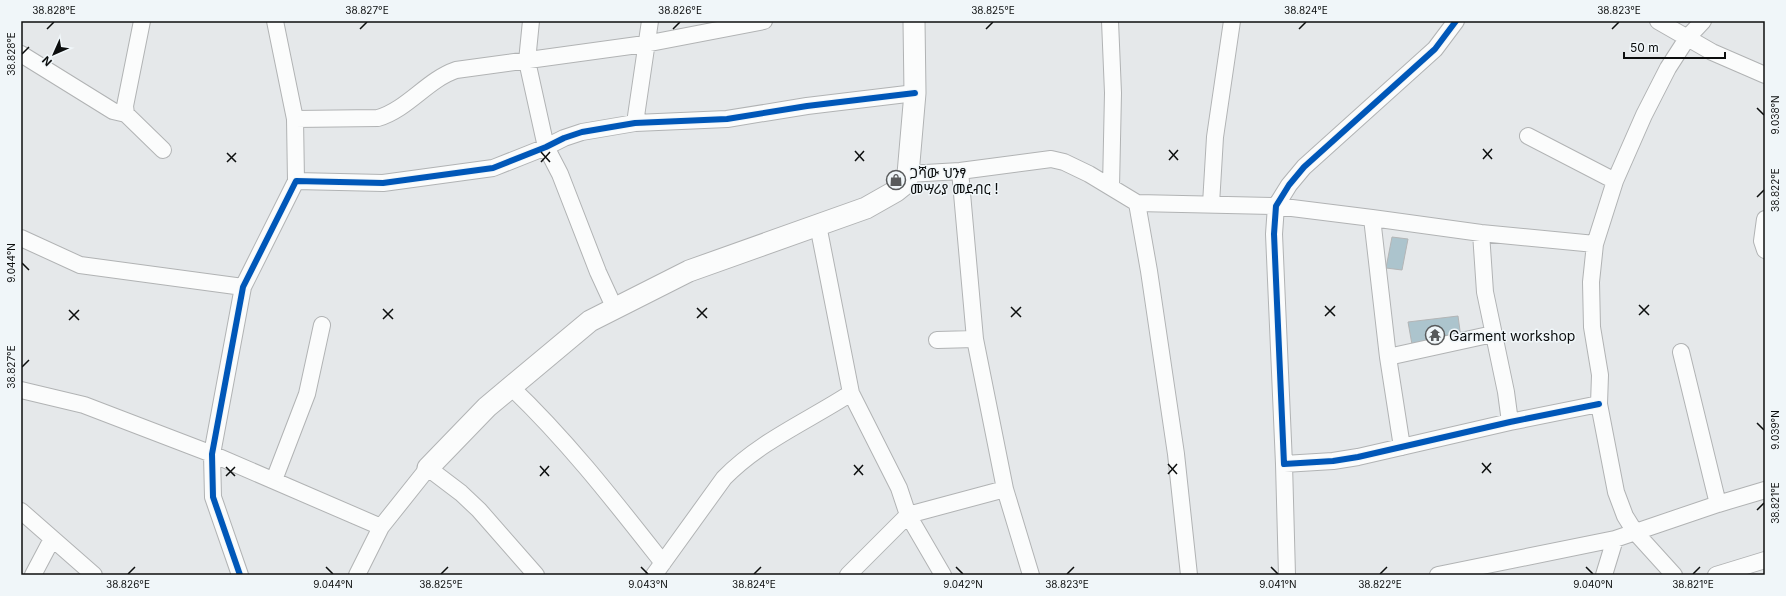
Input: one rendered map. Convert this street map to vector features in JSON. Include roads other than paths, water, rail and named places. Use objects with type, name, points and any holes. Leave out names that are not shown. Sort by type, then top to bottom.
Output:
[{"type":"main road","points":[[428,468],[487,407],[510,386],[590,322],[689,271],[866,208],[896,191],[906,183],[915,93],[914,21]]},
{"type":"street","points":[[126,114],[126,106],[142,21]]},
{"type":"street","points":[[240,575],[213,497],[212,454],[243,287],[296,181],[295,119],[276,21]]},
{"type":"street","points":[[531,21],[527,61],[546,147],[560,174],[598,272],[615,309]]},
{"type":"street","points":[[635,123],[650,21]]},
{"type":"street","points":[[295,119],[378,118],[390,114],[445,74],[456,70],[646,44],[764,21]]},
{"type":"street","points":[[1110,21],[1113,93],[1111,187]]},
{"type":"street","points":[[1211,204],[1215,137],[1232,21]]},
{"type":"street","points":[[1287,575],[1284,464],[1274,234],[1276,206],[1289,185],[1304,167],[1435,49],[1456,21]]},
{"type":"street","points":[[1658,21],[1712,52],[1765,75]]},
{"type":"street","points":[[1674,575],[1636,532],[1625,516],[1616,492],[1599,404],[1600,375],[1592,328],[1591,282],[1595,244],[1616,181],[1647,108],[1668,68],[1688,37],[1703,21]]},
{"type":"street","points":[[21,54],[113,111],[126,114],[163,150]]},
{"type":"street","points":[[296,181],[383,183],[492,168],[582,132],[635,123],[727,119],[807,106],[915,93]]},
{"type":"street","points":[[1528,136],[1616,181]]},
{"type":"street","points":[[908,174],[960,171],[1051,159],[1064,162],[1111,187],[1137,203],[1276,206],[1481,233],[1595,244]]},
{"type":"street","points":[[960,171],[975,339],[1005,489],[1031,575]]},
{"type":"street","points":[[1137,203],[1149,270],[1176,454],[1189,575]]},
{"type":"street","points":[[1372,218],[1388,357],[1402,447]]},
{"type":"street","points":[[1765,219],[1762,241],[1765,250]]},
{"type":"street","points":[[818,225],[851,393],[899,488],[908,515],[943,575]]},
{"type":"street","points":[[1481,233],[1485,292],[1506,392],[1510,422]]},
{"type":"street","points":[[21,238],[80,265],[243,287]]},
{"type":"street","points":[[274,480],[307,394],[322,325]]},
{"type":"street","points":[[1388,357],[1493,334]]},
{"type":"street","points":[[937,340],[975,339]]},
{"type":"street","points":[[1681,352],[1718,504]]},
{"type":"street","points":[[510,386],[539,414],[619,507],[659,569],[724,478],[737,464],[768,442],[825,410],[851,393]]},
{"type":"street","points":[[21,390],[84,405],[212,454],[381,527]]},
{"type":"street","points":[[1284,464],[1333,461],[1599,404]]},
{"type":"street","points":[[357,575],[381,527],[428,468],[461,493],[479,510],[536,575]]},
{"type":"street","points":[[848,575],[908,515],[1005,489]]},
{"type":"street","points":[[1438,575],[1615,540],[1718,504],[1765,490]]},
{"type":"street","points":[[21,511],[94,575]]},
{"type":"street","points":[[32,575],[52,539]]},
{"type":"street","points":[[1604,575],[1615,540]]},
{"type":"street","points":[[1716,575],[1765,560]]},
{"type":"place","name":"ጋሻው ህንፃ መሣሪያ መደብር !","points":[[896,180]]},
{"type":"place","name":"Garment workshop","points":[[1435,335]]}]
